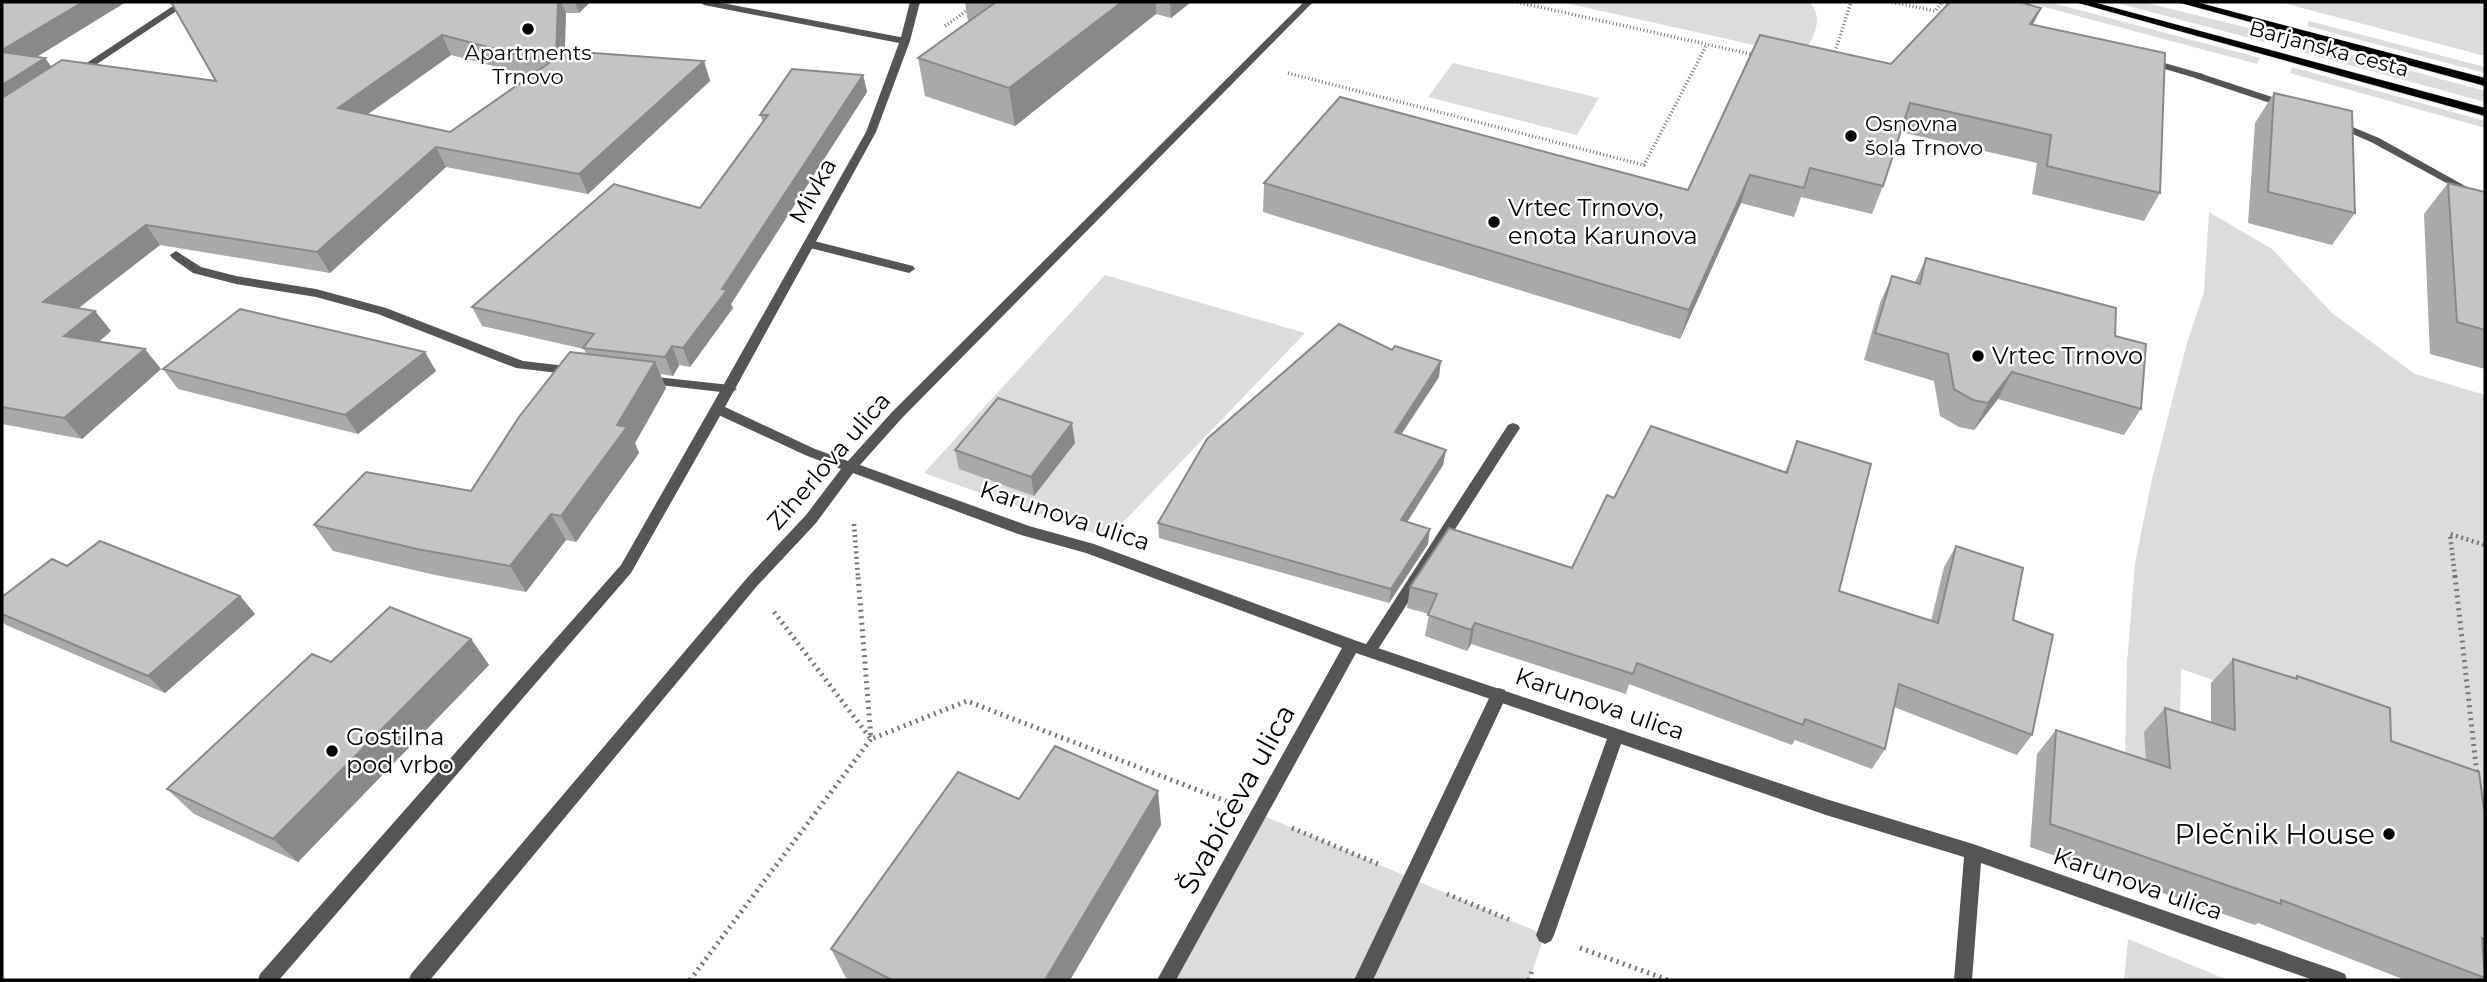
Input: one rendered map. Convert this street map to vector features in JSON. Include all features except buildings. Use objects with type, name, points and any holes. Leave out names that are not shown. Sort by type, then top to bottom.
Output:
[{"type":"main road","name":"Barjanska cesta","points":[[2081,2],[2485,112]]},
{"type":"main road","name":"Barjanska cesta","points":[[2183,2],[2485,82]]},
{"type":"street","points":[[69,77],[185,2]]},
{"type":"street","points":[[704,2],[905,41]]},
{"type":"street","name":"Mivka","points":[[267,980],[626,569],[730,389],[871,132],[905,41],[915,2]]},
{"type":"street","name":"Ziherlova ulica","points":[[418,980],[752,582],[811,519],[850,467],[916,396],[1309,2]]},
{"type":"street","points":[[2133,57],[2301,110]]},
{"type":"street","points":[[2326,119],[2375,140],[2485,201]]},
{"type":"street","points":[[810,244],[909,269]]},
{"type":"street","points":[[176,255],[197,270],[236,281],[316,293],[382,311],[521,365],[585,373]]},
{"type":"street","points":[[636,379],[730,389]]},
{"type":"street","points":[[717,409],[810,452],[850,467]]},
{"type":"street","points":[[1370,650],[1513,428]]},
{"type":"street","name":"Karunova ulica","points":[[850,467],[1026,531],[1089,548],[1352,645],[1826,807],[1973,852],[2338,980]]},
{"type":"street","name":"Švabićeva ulica","points":[[1166,980],[1352,645]]},
{"type":"street","points":[[1363,980],[1499,695]]},
{"type":"street","points":[[1545,935],[1616,736]]},
{"type":"street","points":[[1963,980],[1973,852]]},
{"type":"path","points":[[1517,2],[1761,56]]},
{"type":"path","points":[[1832,60],[1851,2]]},
{"type":"path","points":[[1892,2],[1935,10],[1942,2],[1961,8]]},
{"type":"path","points":[[1288,73],[1644,165],[1707,44]]},
{"type":"path","points":[[850,467],[870,739]]},
{"type":"path","points":[[2478,781],[2450,534],[2485,545]]},
{"type":"path","points":[[752,582],[870,739]]},
{"type":"path","points":[[690,980],[870,739],[967,701],[1257,813],[1545,935],[1668,980]]},
{"type":"shaded area","points":[[1561,2],[1809,2],[1817,15],[1817,22],[1804,56]]},
{"type":"shaded area","points":[[2025,2],[2049,2],[2260,58],[2257,64]]},
{"type":"shaded area","points":[[2113,2],[2143,2],[2269,33],[2265,42]]},
{"type":"shaded area","points":[[2279,2],[2485,2],[2485,56]]},
{"type":"shaded area","points":[[2309,21],[2485,67],[2485,73],[2307,26]]},
{"type":"shaded area","points":[[2302,41],[2485,91],[2485,102],[2298,51]]},
{"type":"shaded area","points":[[1453,63],[1599,98],[1577,135],[1428,97]]},
{"type":"shaded area","points":[[2292,67],[2485,121],[2485,128],[2290,73]]},
{"type":"shaded area","points":[[2209,212],[2272,249],[2332,313],[2415,374],[2485,395],[2485,966],[2474,962],[2366,732],[2181,669],[2179,780],[2125,759],[2127,663],[2135,563],[2152,479],[2187,343],[2204,292]]},
{"type":"shaded area","points":[[1105,275],[1305,333],[1108,538],[924,473]]},
{"type":"shaded area","points":[[1257,813],[1545,935],[1529,980],[1166,980]]},
{"type":"shaded area","points":[[2128,939],[2228,980],[2124,980]]},
{"type":"place","name":"Apartments Trnovo","points":[[528,29]]},
{"type":"place","name":"Osnovna šola Trnovo","points":[[1851,136]]},
{"type":"place","name":"Vrtec Trnovo, enota Karunova","points":[[1494,222]]},
{"type":"place","name":"Vrtec Trnovo","points":[[1978,356]]},
{"type":"place","name":"Gostilna pod vrbo","points":[[332,751]]},
{"type":"place","name":"Plečnik House","points":[[2389,834]]}]
